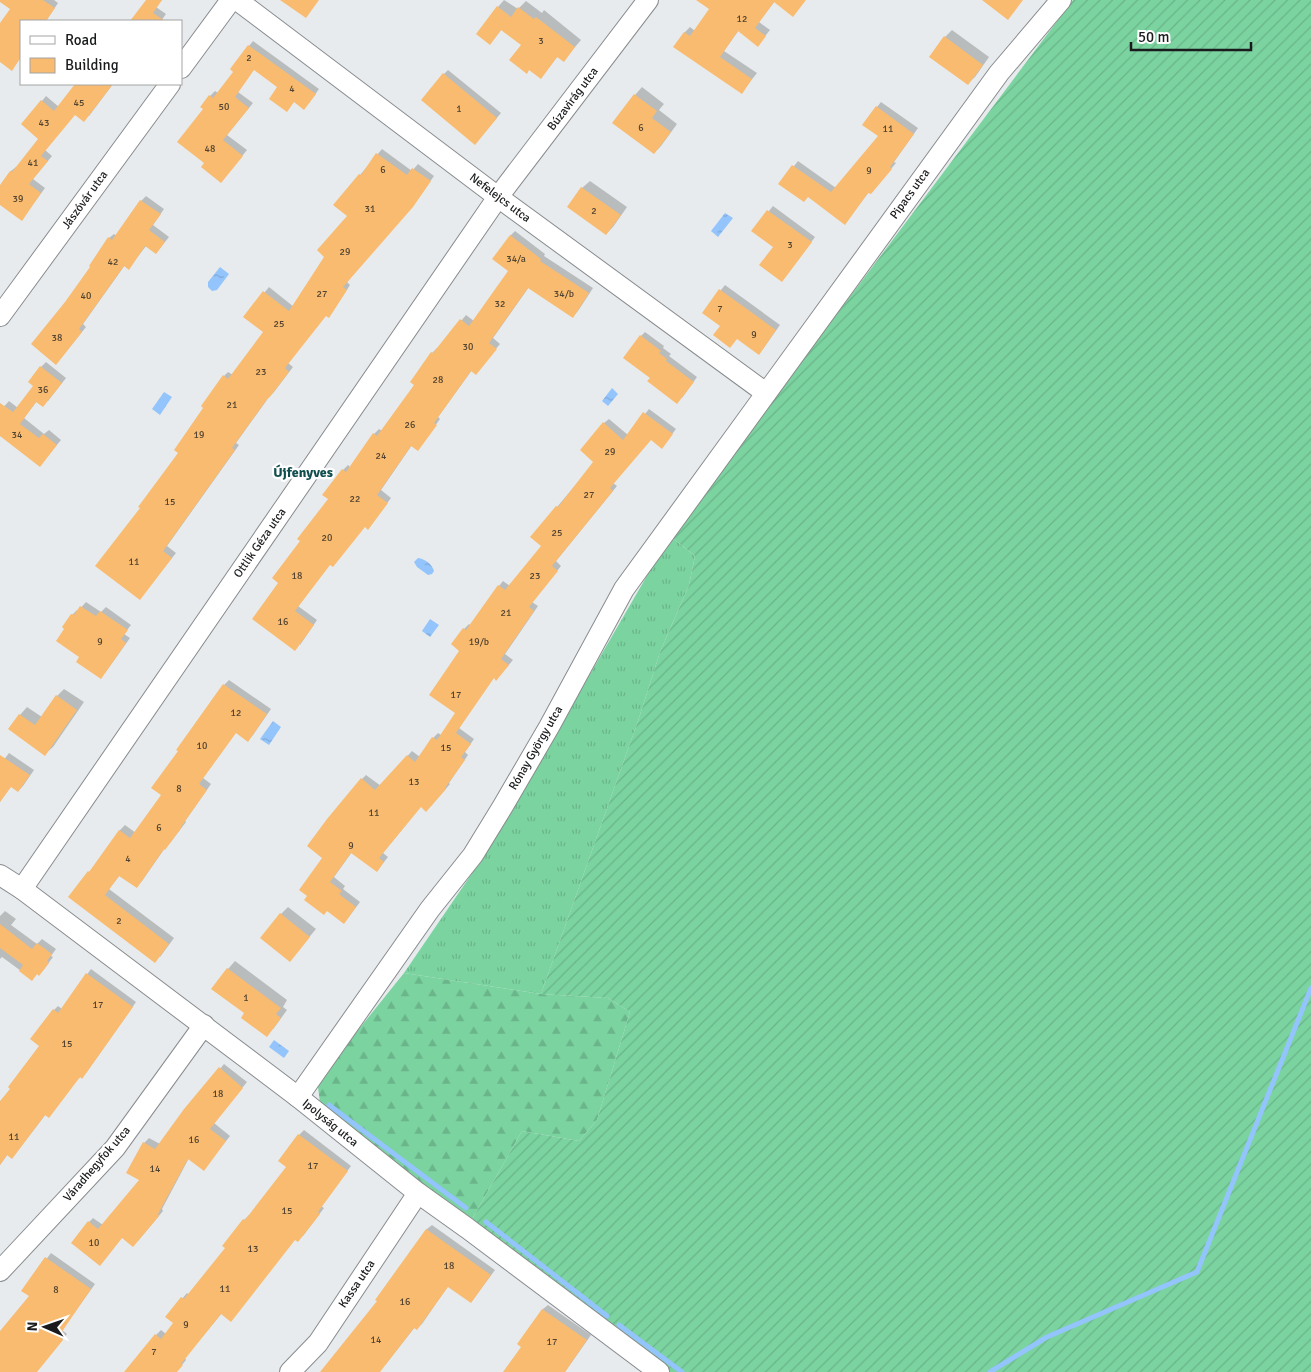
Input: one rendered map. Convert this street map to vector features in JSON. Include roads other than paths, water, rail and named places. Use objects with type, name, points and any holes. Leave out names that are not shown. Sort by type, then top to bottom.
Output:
[{"type":"street","points":[[182,67],[231,0]]},
{"type":"street","name":"Nefelejcs utca","points":[[237,0],[498,197],[766,393]]},
{"type":"street","name":"Búzavirág utca","points":[[498,197],[648,0]]},
{"type":"street","name":"Pipacs utca","points":[[766,393],[999,73],[1061,0]]},
{"type":"street","name":"Jászóvár utca","points":[[0,316],[169,85]]},
{"type":"street","name":"Ottlik Géza utca","points":[[22,889],[498,197]]},
{"type":"street","name":"Rónay György utca","points":[[298,1097],[430,909],[473,855],[549,727],[624,589],[766,393]]},
{"type":"street","name":"Ipolyság utca","points":[[0,875],[22,889],[204,1025],[418,1193],[553,1292],[638,1366],[659,1372]]},
{"type":"street","name":"Váradhegyfok utca","points":[[0,1272],[115,1148],[204,1025]]},
{"type":"street","name":"Kassa utca","points":[[290,1372],[318,1343],[418,1193]]},
{"type":"water","points":[[725,213],[733,218],[718,237],[711,231]]},
{"type":"water","points":[[220,267],[229,274],[217,290],[212,291],[208,287],[208,282]]},
{"type":"water","points":[[612,388],[618,394],[608,406],[602,401]]},
{"type":"water","points":[[164,392],[172,397],[160,415],[152,409]]},
{"type":"water","points":[[418,558],[430,564],[434,571],[432,574],[428,575],[417,567],[414,562]]},
{"type":"water","points":[[430,619],[439,625],[430,637],[422,631]]},
{"type":"water","points":[[273,721],[281,727],[269,745],[260,739]]},
{"type":"water","points":[[274,1040],[289,1051],[284,1058],[269,1047]]},
{"type":"waterway","points":[[990,1372],[1047,1337],[1197,1272],[1311,988]]},
{"type":"waterway","points":[[329,1105],[466,1208]]},
{"type":"waterway","points":[[486,1222],[607,1316]]},
{"type":"waterway","points":[[619,1325],[682,1372]]},
{"type":"district","name":"Újfenyves","points":[[303,472]]}]
